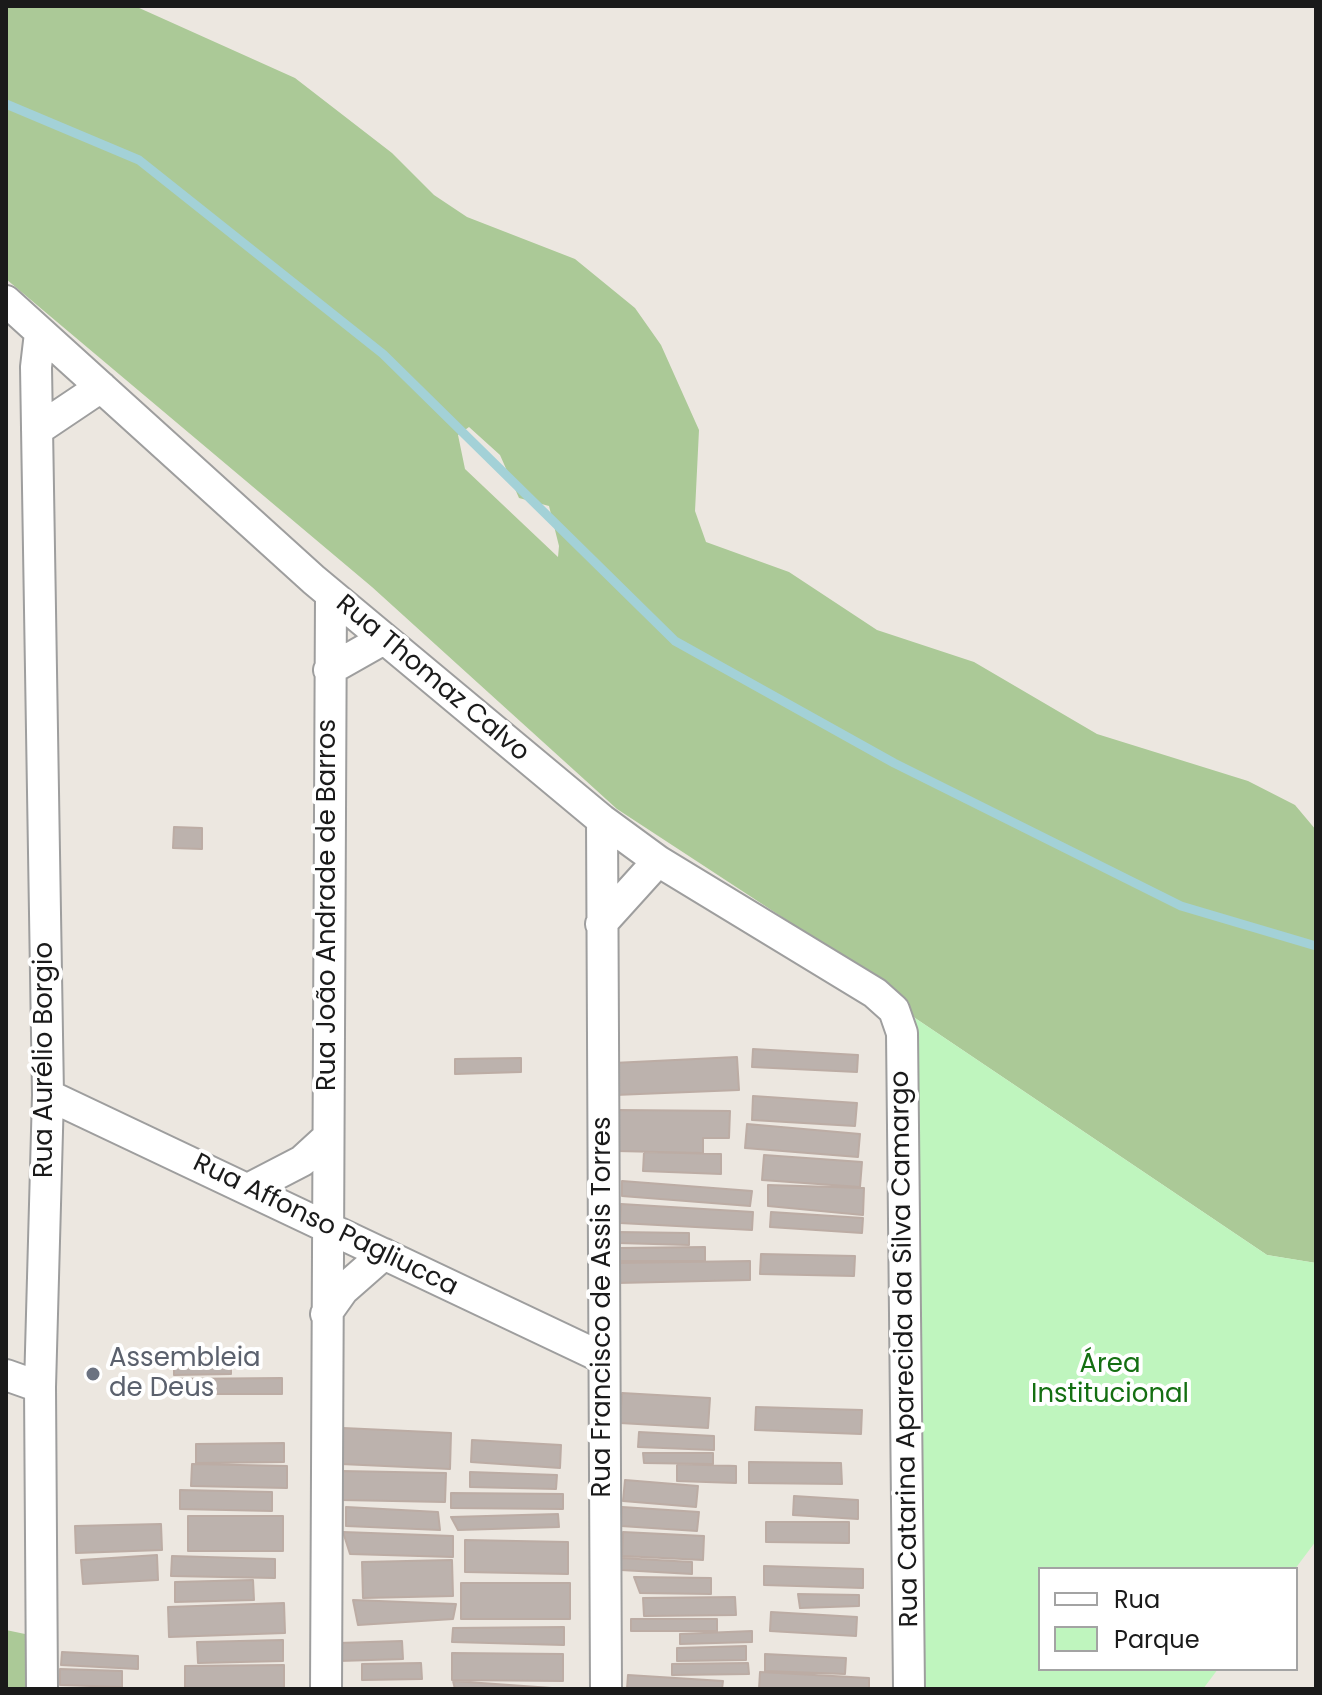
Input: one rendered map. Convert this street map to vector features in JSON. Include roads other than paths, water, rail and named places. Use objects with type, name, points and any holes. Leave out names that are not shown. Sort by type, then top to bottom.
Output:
[{"type":"street","name":"Rua Thomaz Calvo","points":[[6,301],[382,640],[602,820],[658,861],[875,993],[894,1010]]},
{"type":"street","name":"Rua Aurélio Borgio","points":[[40,333],[37,430],[48,1095],[40,1387],[42,1689]]},
{"type":"street","points":[[37,430],[101,387]]},
{"type":"street","name":"Rua João Andrade de Barros","points":[[326,1689],[326,1139],[331,595]]},
{"type":"street","points":[[329,670],[382,640]]},
{"type":"street","name":"Rua Francisco de Assis Torres","points":[[602,820],[606,1689]]},
{"type":"street","points":[[601,924],[658,861]]},
{"type":"street","name":"Rua Catarina Aparecida da Silva Camargo","points":[[894,1010],[902,1033],[909,1689]]},
{"type":"street","name":"Rua Affonso Pagliucca","points":[[48,1095],[603,1358]]},
{"type":"street","points":[[248,1189],[302,1161],[326,1139]]},
{"type":"street","points":[[326,1314],[343,1290],[384,1254]]},
{"type":"street","points":[[6,1375],[40,1387]]},
{"type":"waterway","points":[[6,104],[139,160],[383,354],[675,641],[894,763],[1181,906],[1316,946]]},
{"type":"place","name":"Assembleia de Deus","points":[[93,1374]]},
{"type":"park label","name":"Área Institucional","points":[[1110,1380]]}]
